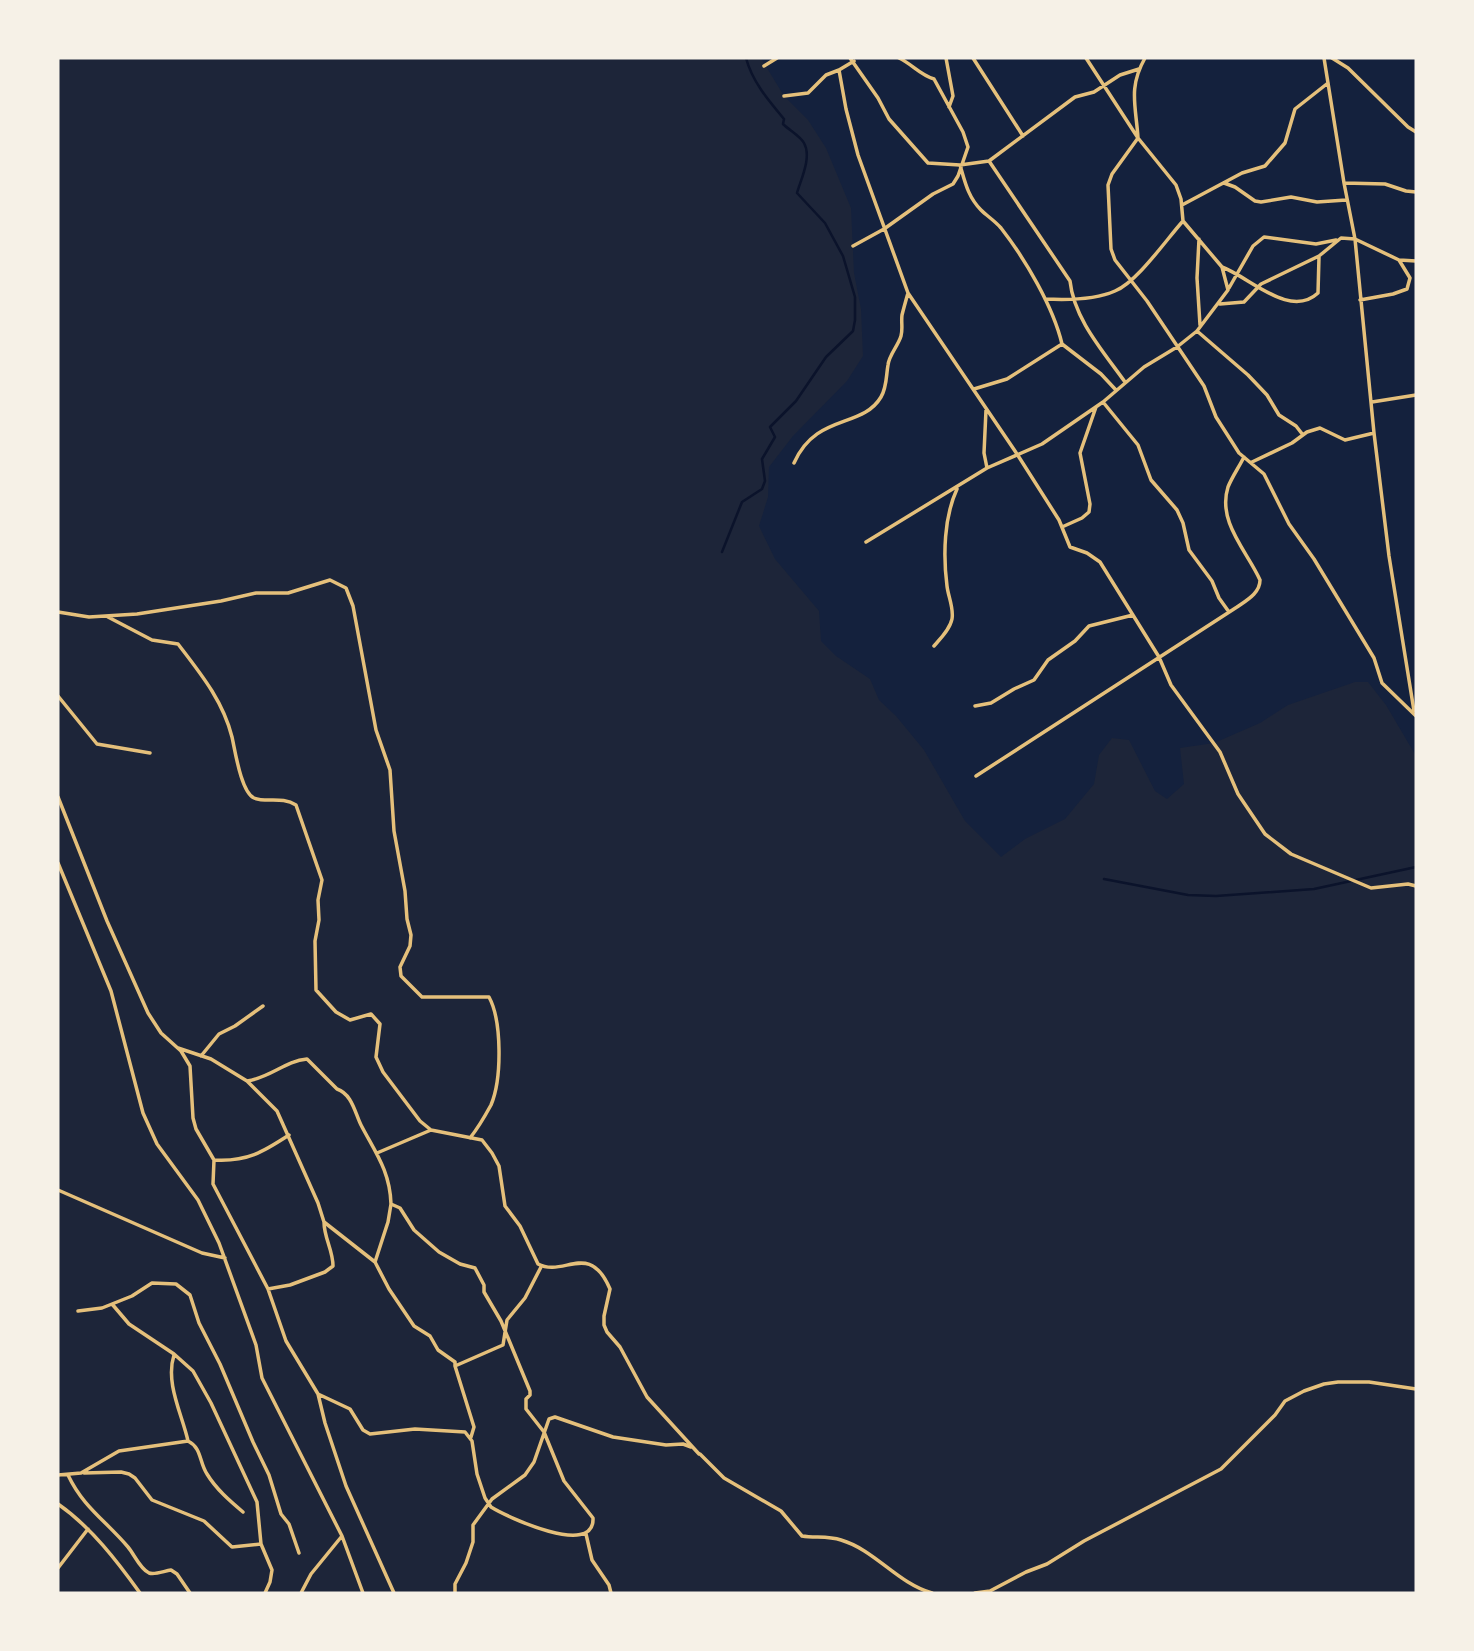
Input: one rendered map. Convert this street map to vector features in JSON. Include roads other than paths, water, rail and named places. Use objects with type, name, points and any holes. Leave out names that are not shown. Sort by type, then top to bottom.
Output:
[{"type":"street","points":[[764,66],[777,58]]},
{"type":"street","points":[[853,246],[953,184],[968,147],[963,132],[934,79],[924,76],[909,62],[899,58]]},
{"type":"street","points":[[946,58],[953,96],[949,108]]},
{"type":"street","points":[[973,58],[1023,136]]},
{"type":"street","points":[[1086,58],[1138,138],[1172,179],[1182,205],[1184,221],[1222,267],[1228,290]]},
{"type":"street","points":[[1144,58],[1134,82],[1133,99],[1138,138],[1112,174],[1107,195],[1111,249],[1115,260],[1147,301],[1204,386],[1216,417],[1227,435],[1244,457],[1264,474],[1289,524],[1314,559],[1374,658],[1382,683],[1415,714]]},
{"type":"street","points":[[1324,58],[1343,183],[1355,239],[1374,433],[1415,714]]},
{"type":"street","points":[[1332,58],[1348,68],[1416,132]]},
{"type":"street","points":[[784,96],[808,93],[826,75],[839,70],[852,60],[889,119],[928,163],[960,165],[989,161],[1075,97],[1094,92],[1104,84],[1139,69]]},
{"type":"street","points":[[839,70],[858,155],[908,293],[1017,454],[1062,527],[1070,547],[1087,553],[1100,562],[1159,657],[1171,685],[1220,752],[1238,794],[1265,834],[1291,854],[1371,888],[1408,884],[1416,886]]},
{"type":"street","points":[[1182,205],[1242,173],[1265,166],[1285,143],[1295,109],[1328,83]]},
{"type":"street","points":[[989,161],[1070,281],[1072,300],[1095,340],[1125,382]]},
{"type":"street","points":[[960,165],[969,195],[1000,227],[1045,299],[1062,344],[1101,374],[1115,389]]},
{"type":"street","points":[[1222,183],[1236,187],[1255,201],[1261,202],[1291,197],[1317,202],[1347,200]]},
{"type":"street","points":[[1343,183],[1385,184],[1416,192]]},
{"type":"street","points":[[1045,299],[1072,300],[1114,292],[1131,281],[1184,221]]},
{"type":"street","points":[[866,542],[987,468],[1042,444],[1097,406],[1144,367],[1177,347],[1198,329],[1219,304],[1253,246],[1264,237],[1316,244],[1338,239],[1355,239],[1399,260],[1416,261]]},
{"type":"street","points":[[1199,238],[1198,329],[1248,375],[1267,395],[1279,415],[1296,426],[1303,435]]},
{"type":"street","points":[[1219,304],[1244,302],[1259,286],[1319,256],[1338,239]]},
{"type":"street","points":[[1222,267],[1238,273],[1282,300],[1294,303],[1317,296],[1319,256]]},
{"type":"street","points":[[1360,300],[1407,289],[1410,278],[1399,260]]},
{"type":"street","points":[[794,463],[810,438],[829,426],[869,409],[881,398],[887,380],[888,362],[902,334],[902,316],[908,293]]},
{"type":"street","points":[[974,390],[1007,379],[1062,344]]},
{"type":"street","points":[[1372,402],[1416,395]]},
{"type":"street","points":[[1102,402],[1138,445],[1151,480],[1177,510],[1189,550],[1212,580],[1219,598],[1229,612]]},
{"type":"street","points":[[1062,527],[1089,512],[1080,453],[1097,406]]},
{"type":"street","points":[[986,408],[984,453],[987,468]]},
{"type":"street","points":[[1252,463],[1320,428],[1345,440],[1374,433]]},
{"type":"street","points":[[976,776],[1255,593],[1260,587],[1260,580],[1230,527],[1226,498],[1231,480],[1244,457]]},
{"type":"street","points":[[934,646],[948,629],[952,618],[946,574],[946,520],[949,505],[958,486]]},
{"type":"street","points":[[58,612],[108,617],[221,601],[256,593],[288,593],[330,580],[346,588],[353,606],[376,730],[390,770],[394,831],[411,935],[410,946],[400,967],[401,976],[422,997],[443,999],[489,996],[497,1014],[498,1049],[494,1092],[491,1104],[470,1138]]},
{"type":"street","points":[[975,706],[991,703],[1014,688],[1034,680],[1044,664],[1089,626],[1134,615]]},
{"type":"street","points":[[108,617],[152,640],[178,644],[208,682],[227,716],[242,780],[248,792],[254,798],[289,801],[296,806],[322,880],[315,941],[316,990],[336,1012],[350,1020],[371,1014],[376,1017],[380,1024],[376,1057],[383,1072],[407,1107],[431,1130],[482,1140],[499,1166],[505,1206],[520,1226],[535,1260],[541,1267]]},
{"type":"street","points":[[58,696],[97,744],[150,753]]},
{"type":"street","points":[[58,797],[107,921],[148,1013],[161,1033],[178,1048],[190,1066],[192,1110],[197,1129],[214,1160],[213,1184],[268,1289],[286,1341],[318,1394],[346,1486],[394,1593]]},
{"type":"street","points":[[58,863],[111,991],[143,1113],[150,1130],[157,1144],[198,1200],[225,1258],[256,1345],[262,1378],[342,1536],[363,1593]]},
{"type":"street","points":[[201,1056],[219,1034],[263,1006]]},
{"type":"street","points":[[178,1048],[217,1062],[247,1081],[277,1111],[318,1203],[324,1232],[333,1256],[333,1266],[325,1272],[290,1285],[268,1289]]},
{"type":"street","points":[[247,1081],[269,1075],[286,1063],[309,1060],[337,1089],[343,1091],[354,1105],[388,1178],[391,1203],[375,1262]]},
{"type":"street","points":[[377,1153],[431,1130]]},
{"type":"street","points":[[214,1160],[232,1161],[261,1153],[289,1135]]},
{"type":"street","points":[[58,1190],[202,1254],[225,1258]]},
{"type":"street","points":[[324,1222],[375,1262],[414,1326],[430,1336],[438,1350],[452,1359],[474,1427],[471,1437],[477,1474],[488,1503],[495,1510],[553,1533],[586,1534],[592,1528],[593,1518],[564,1481],[544,1432],[526,1409],[526,1399],[530,1391],[475,1268],[460,1264],[439,1252],[414,1230],[400,1208],[391,1203]]},
{"type":"street","points":[[541,1267],[581,1261],[590,1264],[604,1279],[610,1289],[604,1316],[607,1332],[620,1347],[647,1397],[724,1478],[781,1511],[802,1536],[842,1540],[858,1547],[912,1586],[932,1593]]},
{"type":"street","points":[[455,1367],[500,1347],[506,1340],[508,1320],[525,1298],[541,1267]]},
{"type":"street","points":[[78,1311],[102,1308],[132,1296],[152,1283],[176,1284],[190,1295],[199,1323],[216,1353],[260,1454],[281,1514],[289,1524],[299,1553]]},
{"type":"street","points":[[112,1304],[130,1324],[174,1354],[193,1371],[257,1502],[261,1544],[272,1570],[265,1593]]},
{"type":"street","points":[[174,1354],[169,1369],[179,1416],[188,1441]]},
{"type":"street","points":[[975,1593],[990,1591],[1047,1564],[1096,1534],[1221,1469],[1275,1415],[1285,1401],[1304,1391],[1324,1384],[1369,1382],[1416,1389]]},
{"type":"street","points":[[318,1394],[350,1409],[363,1430],[370,1434],[415,1429],[457,1430],[471,1437]]},
{"type":"street","points":[[455,1593],[455,1584],[473,1542],[473,1524],[488,1503],[524,1475],[541,1448],[549,1419],[555,1417],[613,1437],[666,1445],[683,1444],[699,1454]]},
{"type":"street","points":[[81,1473],[119,1451],[188,1441],[195,1444],[200,1452],[208,1475],[243,1512]]},
{"type":"street","points":[[58,1475],[121,1472],[130,1474],[152,1500],[204,1521],[232,1547],[261,1544]]},
{"type":"street","points":[[68,1475],[79,1496],[128,1547],[145,1570],[150,1573],[170,1570],[177,1574],[190,1593]]},
{"type":"street","points":[[58,1504],[88,1529],[140,1593]]},
{"type":"street","points":[[58,1568],[88,1529]]},
{"type":"street","points":[[586,1534],[592,1560],[611,1593]]},
{"type":"street","points":[[301,1593],[311,1574],[342,1536]]},
{"type":"waterway","points":[[722,552],[742,502],[762,489],[765,481],[762,459],[775,437],[770,427],[796,401],[826,357],[853,331],[855,320],[855,297],[843,256],[825,223],[797,193],[807,155],[804,143],[783,124],[784,119],[756,82],[746,58]]},
{"type":"waterway","points":[[1104,879],[1188,895],[1216,896],[1314,889],[1416,867]]}]
